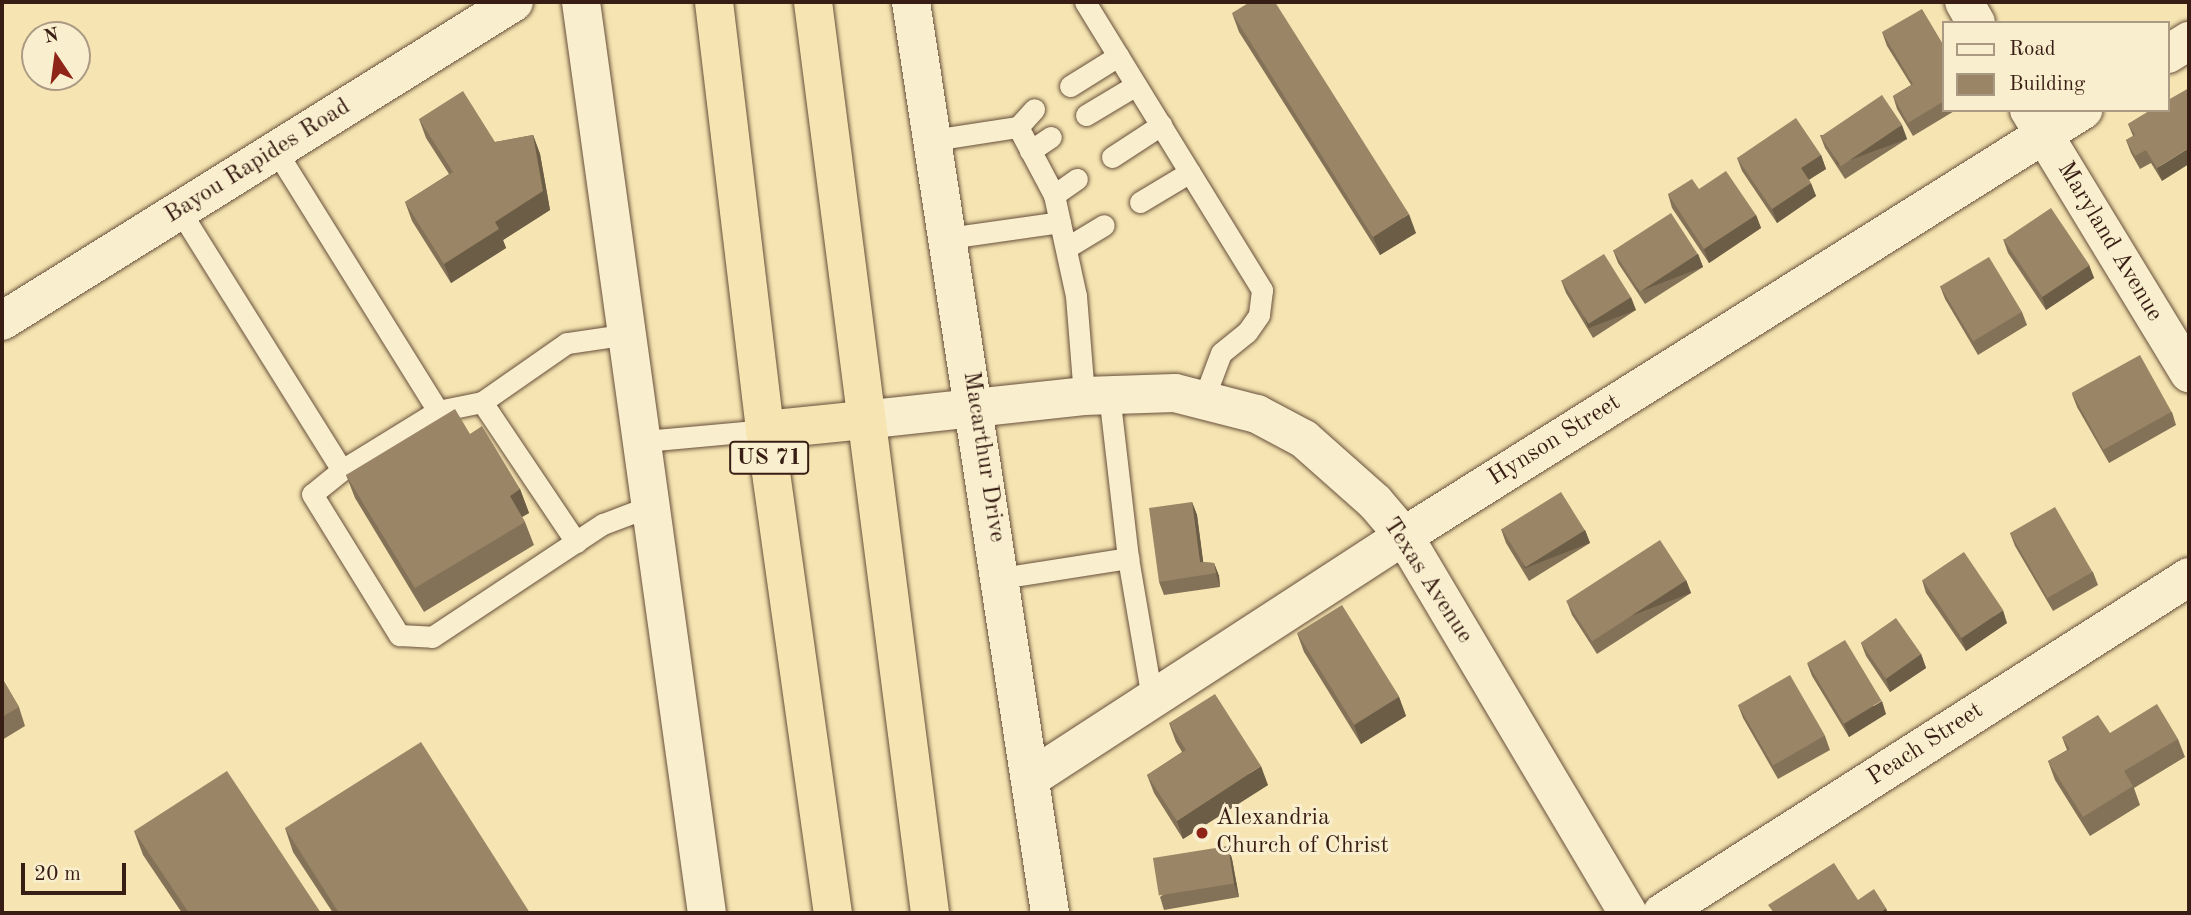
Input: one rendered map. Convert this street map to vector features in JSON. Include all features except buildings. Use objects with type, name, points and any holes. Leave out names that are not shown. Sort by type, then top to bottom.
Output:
[{"type":"highway","name":"US 71","points":[[714,2],[765,430],[833,913]]},
{"type":"highway","points":[[813,2],[863,420],[930,913]]},
{"type":"highway","points":[[765,430],[863,420]]},
{"type":"street","name":"Bayou Rapides Road","points":[[2,321],[514,2]]},
{"type":"street","points":[[581,2],[653,505],[707,913]]},
{"type":"street","name":"Macarthur Drive","points":[[911,2],[976,411],[1050,913]]},
{"type":"street","points":[[1964,2],[1975,21]]},
{"type":"street","points":[[2170,53],[2189,41]]},
{"type":"street","name":"Hynson Street","points":[[1031,778],[2036,123],[2075,112]]},
{"type":"street","name":"Maryland Avenue","points":[[2036,123],[2189,373]]},
{"type":"street","name":"Texas Avenue","points":[[863,420],[976,411],[1096,396],[1175,393],[1203,398],[1256,414],[1304,439],[1375,502],[1404,536],[1628,913]]},
{"type":"street","name":"Peach Street","points":[[1662,913],[2189,577]]},
{"type":"lane","points":[[1085,2],[1262,290],[1259,315],[1248,332],[1221,353],[1203,398]]},
{"type":"lane","points":[[1070,86],[1118,56]]},
{"type":"lane","points":[[1086,115],[1136,85]]},
{"type":"lane","points":[[933,140],[1018,127],[1034,109]]},
{"type":"lane","points":[[1112,157],[1161,125]]},
{"type":"lane","points":[[1018,127],[1055,195],[1128,558],[1153,699]]},
{"type":"lane","points":[[1030,151],[1051,138]]},
{"type":"lane","points":[[276,150],[438,411]]},
{"type":"lane","points":[[1140,202],[1190,172]]},
{"type":"lane","points":[[1055,195],[1077,179]]},
{"type":"lane","points":[[180,211],[342,470]]},
{"type":"lane","points":[[948,238],[1060,222]]},
{"type":"lane","points":[[1066,248],[1104,225]]},
{"type":"lane","points":[[629,334],[568,343],[482,402],[438,411],[342,470],[312,494],[399,635],[432,637],[603,524],[653,505]]},
{"type":"lane","points":[[482,402],[576,542]]},
{"type":"lane","points":[[644,441],[765,430]]},
{"type":"lane","points":[[1001,578],[1128,558]]},
{"type":"place","name":"Alexandria Church of Christ","points":[[1202,833]]}]
